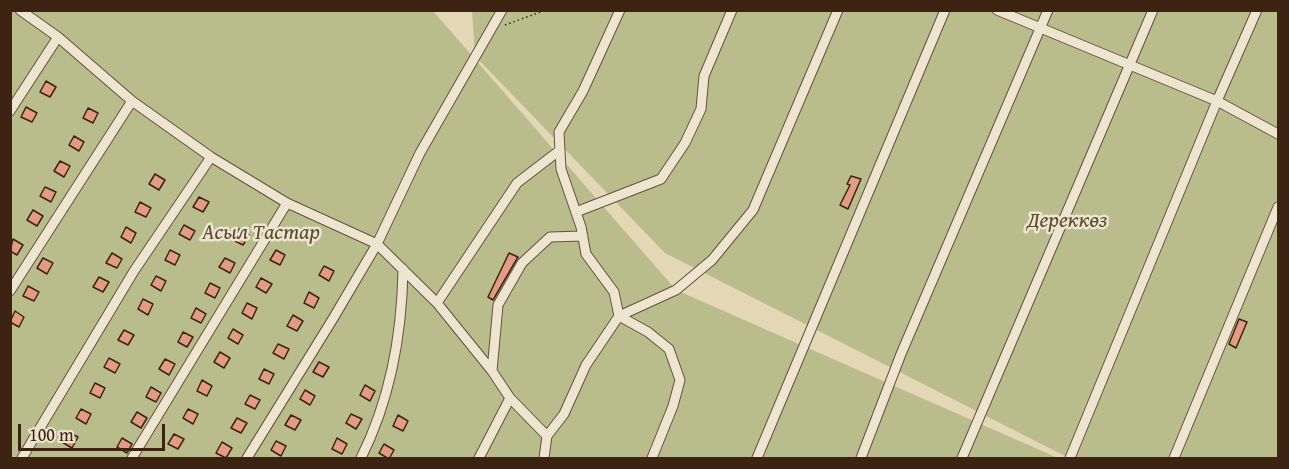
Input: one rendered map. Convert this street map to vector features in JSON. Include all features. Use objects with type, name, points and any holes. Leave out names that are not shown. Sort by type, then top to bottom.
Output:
[{"type":"street","points":[[20,10],[58,37],[132,100],[211,157],[287,203],[377,244],[437,303],[492,370],[510,398],[547,436]]},
{"type":"street","points":[[247,459],[377,244],[420,153],[502,10]]},
{"type":"street","points":[[621,10],[583,92],[560,132],[561,169],[576,212],[586,254],[614,292],[619,316],[648,332],[669,349],[680,380],[673,406],[652,459]]},
{"type":"street","points":[[576,212],[661,179],[685,142],[701,109],[704,76],[732,10]]},
{"type":"street","points":[[544,459],[547,436],[564,414],[586,365],[619,316],[676,290],[712,260],[753,210],[838,10]]},
{"type":"street","points":[[757,459],[945,10]]},
{"type":"street","points":[[997,10],[1217,101],[1278,134]]},
{"type":"street","points":[[861,459],[901,354],[1048,10]]},
{"type":"street","points":[[962,459],[1153,10]]},
{"type":"street","points":[[1070,459],[1217,101],[1257,10]]},
{"type":"street","points":[[10,111],[58,37]]},
{"type":"street","points":[[10,291],[132,100]]},
{"type":"street","points":[[437,303],[517,183],[560,150]]},
{"type":"street","points":[[22,459],[134,271],[211,157]]},
{"type":"street","points":[[132,459],[287,203]]},
{"type":"street","points":[[1174,459],[1278,207]]},
{"type":"street","points":[[492,370],[498,305],[522,263],[550,237],[583,236]]},
{"type":"street","points":[[361,459],[376,429],[397,346],[403,309],[403,269]]},
{"type":"street","points":[[479,459],[510,398]]},
{"type":"path","points":[[490,29],[546,10]]},
{"type":"green space","name":"Асыл Тастар","points":[[10,11],[433,11],[676,290],[1058,458],[11,458]]},
{"type":"green space","name":"Дереккөз","points":[[472,11],[1278,11],[1278,458],[1069,458],[665,253],[475,56]]},
{"type":"building","points":[[46,81],[56,87],[50,97],[40,92]]},
{"type":"building","points":[[26,107],[37,113],[32,122],[21,117]]},
{"type":"building","points":[[88,108],[98,113],[93,123],[83,118]]},
{"type":"building","points":[[74,136],[84,142],[79,151],[69,145]]},
{"type":"building","points":[[60,161],[70,166],[64,177],[54,171]]},
{"type":"building","points":[[155,174],[165,180],[159,190],[149,184]]},
{"type":"building","points":[[851,176],[861,179],[848,209],[840,205],[850,185],[847,184]]},
{"type":"building","points":[[45,187],[56,192],[51,202],[40,196]]},
{"type":"building","points":[[199,197],[209,202],[203,212],[193,207]]},
{"type":"building","points":[[140,202],[151,208],[146,217],[135,212]]},
{"type":"building","points":[[33,210],[43,216],[37,226],[27,220]]},
{"type":"building","points":[[184,225],[195,231],[190,240],[179,234]]},
{"type":"building","points":[[126,227],[136,233],[131,243],[121,237]]},
{"type":"building","points":[[239,229],[249,235],[243,245],[233,240]]},
{"type":"building","points":[[13,239],[23,245],[17,255],[10,251]]},
{"type":"building","points":[[170,250],[180,255],[175,265],[165,260]]},
{"type":"building","points":[[276,250],[285,255],[280,265],[270,260]]},
{"type":"building","points":[[112,253],[122,259],[117,268],[106,263]]},
{"type":"building","points":[[509,253],[518,257],[493,300],[488,297]]},
{"type":"building","points":[[43,258],[53,263],[47,274],[37,268]]},
{"type":"building","points":[[225,258],[235,263],[230,273],[219,267]]},
{"type":"building","points":[[324,266],[334,271],[329,281],[319,275]]},
{"type":"building","points":[[156,276],[166,281],[161,291],[151,285]]},
{"type":"building","points":[[99,277],[109,282],[103,292],[93,287]]},
{"type":"building","points":[[261,278],[272,284],[266,293],[256,287]]},
{"type":"building","points":[[210,283],[220,288],[215,298],[205,293]]},
{"type":"building","points":[[28,286],[39,292],[34,301],[23,296]]},
{"type":"building","points":[[309,292],[319,298],[314,308],[304,303]]},
{"type":"building","points":[[143,299],[153,304],[148,315],[138,309]]},
{"type":"building","points":[[247,303],[257,308],[252,319],[242,313]]},
{"type":"building","points":[[196,308],[206,314],[201,323],[191,318]]},
{"type":"building","points":[[15,311],[24,317],[19,327],[10,322]]},
{"type":"building","points":[[293,315],[303,321],[297,331],[287,326]]},
{"type":"building","points":[[1239,319],[1247,322],[1236,348],[1229,344]]},
{"type":"building","points":[[233,329],[243,335],[238,344],[228,338]]},
{"type":"building","points":[[124,330],[134,335],[128,345],[118,340]]},
{"type":"building","points":[[183,332],[193,337],[187,347],[178,342]]},
{"type":"building","points":[[278,344],[289,349],[284,359],[273,353]]},
{"type":"building","points":[[220,352],[230,358],[224,368],[214,362]]},
{"type":"building","points":[[109,358],[120,364],[115,373],[104,367]]},
{"type":"building","points":[[165,359],[175,364],[169,375],[159,369]]},
{"type":"building","points":[[319,362],[329,367],[323,377],[313,372]]},
{"type":"building","points":[[264,369],[274,374],[269,384],[259,379]]},
{"type":"building","points":[[202,380],[212,386],[207,396],[197,391]]},
{"type":"building","points":[[95,383],[105,388],[100,398],[90,393]]},
{"type":"building","points":[[365,385],[375,391],[370,401],[360,395]]},
{"type":"building","points":[[151,387],[161,393],[156,402],[146,397]]},
{"type":"building","points":[[305,390],[315,396],[310,405],[300,399]]},
{"type":"building","points":[[250,395],[260,400],[255,409],[245,404]]},
{"type":"building","points":[[81,409],[91,414],[86,424],[76,418]]},
{"type":"building","points":[[188,409],[198,414],[193,424],[183,418]]},
{"type":"building","points":[[137,412],[147,418],[141,428],[131,422]]},
{"type":"building","points":[[351,414],[362,419],[356,429],[346,423]]},
{"type":"building","points":[[291,415],[301,420],[295,430],[285,425]]},
{"type":"building","points":[[398,415],[408,421],[403,431],[393,426]]},
{"type":"building","points":[[237,418],[247,423],[241,433],[231,428]]},
{"type":"building","points":[[68,432],[78,437],[72,448],[62,442]]},
{"type":"building","points":[[174,434],[184,439],[178,449],[168,444]]},
{"type":"building","points":[[122,438],[132,444],[127,453],[117,447]]},
{"type":"building","points":[[337,438],[347,444],[342,454],[332,449]]},
{"type":"building","points":[[276,441],[286,446],[281,456],[271,450]]},
{"type":"building","points":[[222,442],[232,448],[226,458],[216,453]]},
{"type":"building","points":[[384,444],[394,450],[389,459],[379,453]]}]
